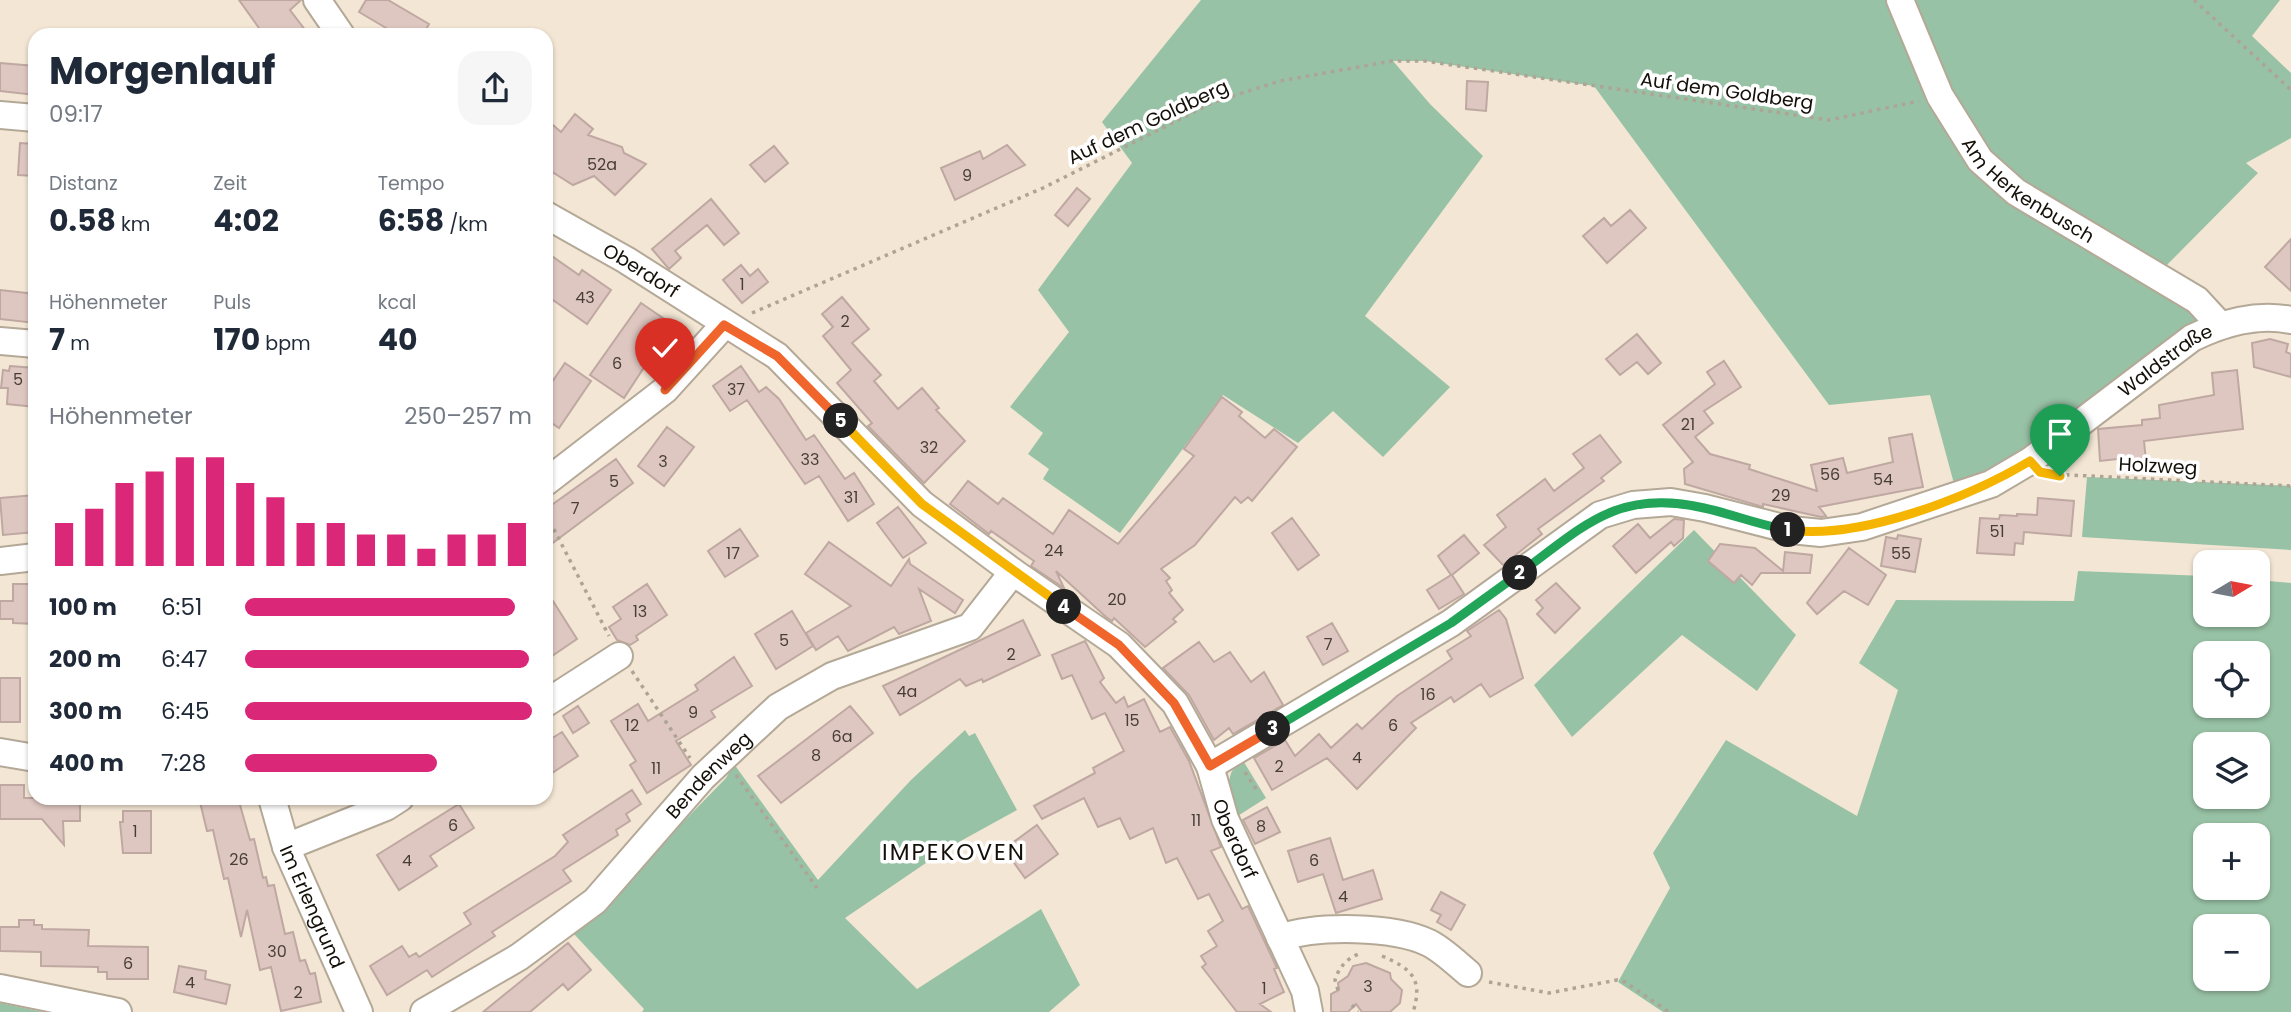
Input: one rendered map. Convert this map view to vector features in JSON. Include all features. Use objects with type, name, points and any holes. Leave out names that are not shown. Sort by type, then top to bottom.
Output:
[{"type":"street","points":[[317,0],[336,28]]},
{"type":"street","name":"Am Herkenbusch","points":[[1900,0],[1940,96],[1980,160],[2016,192],[2197,300],[2220,325]]},
{"type":"street","points":[[0,115],[28,117]]},
{"type":"street","name":"Oberdorf","points":[[553,219],[626,260],[724,325],[777,356],[922,504],[1013,572],[1119,645],[1174,703],[1210,766],[1225,820],[1305,991],[1308,1012]]},
{"type":"street","name":"Waldstraße","points":[[1210,766],[1451,623],[1600,515],[1633,505],[1671,502],[1705,508],[1764,526],[1821,533],[1861,527],[1980,488],[2030,461],[2192,338],[2220,325],[2268,316],[2291,320]]},
{"type":"street","points":[[553,477],[665,390],[724,325]]},
{"type":"street","points":[[0,341],[28,343]]},
{"type":"street","points":[[0,561],[28,559]]},
{"type":"street","name":"Bendenweg","points":[[424,1012],[519,957],[594,901],[724,756],[778,707],[832,676],[970,626],[1013,572]]},
{"type":"street","points":[[553,698],[619,656]]},
{"type":"street","points":[[0,752],[28,757]]},
{"type":"street","name":"Im Erlengrund","points":[[274,805],[286,847],[359,1012]]},
{"type":"street","points":[[286,847],[389,805]]},
{"type":"street","points":[[1280,938],[1310,931],[1397,934],[1430,943],[1468,972]]},
{"type":"street","points":[[0,988],[118,1012]]},
{"type":"path","points":[[2194,0],[2291,90]]},
{"type":"path","name":"Auf dem Goldberg","points":[[724,325],[1043,188],[1212,102],[1280,81],[1392,61],[1425,61],[1829,120],[1940,96]]},
{"type":"path","name":"Holzweg","points":[[2030,461],[2040,472],[2060,476],[2291,486]]},
{"type":"path","points":[[724,756],[817,888]]},
{"type":"path","points":[[1338,990],[1335,986],[1341,967],[1348,959],[1365,953]]},
{"type":"path","points":[[1378,954],[1404,965],[1414,979],[1416,1003],[1413,1012]]},
{"type":"path","points":[[1468,972],[1497,985],[1549,993],[1617,980],[1625,982],[1670,1012]]},
{"type":"path","points":[[1352,1005],[1357,1012]]},
{"type":"green space","points":[[1201,0],[2280,0],[2252,36],[2291,73],[2291,138],[2246,163],[2258,173],[2160,272],[1976,163],[2197,316],[2195,326],[2030,461],[1956,491],[1930,395],[1829,405],[1594,86],[1425,61],[1393,61],[1430,104],[1483,156],[1365,316],[1450,387],[1383,457],[1333,411],[1298,443],[1223,395],[1120,533],[1043,479],[1049,469],[1028,454],[1043,433],[1010,407],[1069,332],[1038,290],[1132,163],[1102,122]]},
{"type":"green space","points":[[2087,477],[2291,486],[2291,550],[2082,537]]},
{"type":"green space","points":[[1694,530],[1796,635],[1757,691],[1682,635],[1572,737],[1534,685]]},
{"type":"green space","points":[[2078,571],[2193,576],[2193,627],[2270,627],[2270,581],[2291,583],[2291,1012],[1663,1012],[1618,982],[1670,888],[1653,853],[1726,740],[1857,816],[1898,690],[1859,663],[1896,600],[2074,601]]},
{"type":"green space","points":[[965,730],[969,736],[975,733],[1017,810],[948,848],[845,918],[917,989],[1041,909],[1080,985],[1049,1012],[642,1012],[644,1009],[574,934],[726,778],[734,764],[818,880],[911,780]]},
{"type":"green space","points":[[1242,759],[1266,798],[1236,817],[1229,779]]},
{"type":"green space","points":[[0,1003],[43,1012],[0,1012]]},
{"type":"building","points":[[239,0],[301,0],[290,10],[304,28],[259,28]]},
{"type":"building","points":[[366,0],[388,0],[429,24],[427,28],[386,28],[359,12]]},
{"type":"building","points":[[0,63],[28,65],[28,94],[0,91]]},
{"type":"building","points":[[1467,81],[1488,82],[1486,111],[1466,109]]},
{"type":"building","points":[[575,114],[593,129],[588,135],[622,147],[624,153],[646,164],[615,195],[594,176],[573,185],[553,172],[553,125],[561,132]]},
{"type":"building","points":[[20,143],[28,144],[28,176],[18,175]]},
{"type":"building","points":[[1007,145],[1025,165],[955,200],[941,168],[980,151],[983,159]]},
{"type":"building","points":[[774,146],[788,163],[765,182],[750,165]]},
{"type":"building","points":[[1077,188],[1090,199],[1068,226],[1055,215]]},
{"type":"building","points":[[711,199],[739,233],[724,245],[707,225],[675,251],[681,258],[669,269],[652,249]]},
{"type":"building","points":[[1630,210],[1646,228],[1607,263],[1583,236],[1604,218],[1611,226]]},
{"type":"building","points":[[2291,239],[2291,291],[2265,267]]},
{"type":"building","points":[[553,257],[579,275],[582,270],[611,290],[587,324],[553,300]]},
{"type":"building","points":[[741,265],[750,276],[758,269],[768,282],[742,303],[723,280]]},
{"type":"building","points":[[0,290],[28,293],[28,322],[0,319]]},
{"type":"building","points":[[842,297],[869,329],[852,343],[881,375],[874,381],[898,409],[922,388],[939,408],[936,410],[965,441],[924,483],[868,426],[872,423],[837,383],[851,370],[823,336],[833,327],[822,314]]},
{"type":"building","points":[[641,303],[676,327],[661,348],[658,346],[624,398],[590,375]]},
{"type":"building","points":[[1637,334],[1661,363],[1648,374],[1637,362],[1620,375],[1606,359]]},
{"type":"building","points":[[2270,339],[2288,344],[2286,352],[2291,354],[2291,377],[2254,367],[2252,343]]},
{"type":"building","points":[[1724,361],[1741,387],[1704,411],[1713,423],[1695,437],[1710,454],[1750,465],[1749,469],[1817,491],[1811,465],[1843,458],[1847,473],[1893,462],[1889,438],[1912,434],[1923,487],[1819,507],[1826,516],[1821,517],[1763,504],[1763,507],[1685,484],[1684,469],[1693,462],[1663,425],[1715,384],[1707,372]]},
{"type":"building","points":[[565,363],[591,381],[559,428],[553,424],[553,381]]},
{"type":"building","points":[[10,366],[28,367],[28,406],[7,404],[8,388],[1,388],[3,370],[9,371]]},
{"type":"building","points":[[741,366],[759,392],[766,387],[779,399],[806,440],[814,435],[845,479],[854,473],[874,504],[848,521],[819,476],[805,484],[747,400],[730,411],[713,386]]},
{"type":"building","points":[[2237,370],[2243,429],[2144,441],[2146,461],[2128,463],[2127,458],[2100,461],[2098,429],[2142,425],[2142,420],[2160,418],[2159,405],[2214,395],[2212,373]]},
{"type":"building","points":[[1222,397],[1242,412],[1239,416],[1265,438],[1274,429],[1297,447],[1252,501],[1248,497],[1241,503],[1235,497],[1195,545],[1161,569],[1170,578],[1166,581],[1172,590],[1169,593],[1183,610],[1173,619],[1176,622],[1145,647],[1114,618],[1112,621],[1106,617],[1056,571],[1064,588],[1031,566],[1034,561],[991,531],[989,534],[950,504],[968,481],[998,504],[1003,498],[1053,534],[1069,510],[1118,544],[1194,456],[1184,449]]},
{"type":"building","points":[[667,427],[694,447],[664,486],[638,466]]},
{"type":"building","points":[[1600,435],[1621,462],[1601,478],[1604,481],[1538,529],[1542,534],[1503,565],[1484,545],[1506,527],[1497,515],[1545,479],[1554,491],[1584,468],[1573,454]]},
{"type":"building","points":[[616,459],[633,483],[553,543],[553,504]]},
{"type":"building","points":[[28,496],[28,533],[3,535],[0,498]]},
{"type":"building","points":[[2038,498],[2074,501],[2071,536],[2024,532],[2023,544],[2015,543],[2014,555],[1977,553],[1980,518],[2037,515]]},
{"type":"building","points":[[898,507],[926,543],[903,558],[877,523]]},
{"type":"building","points":[[1292,518],[1319,555],[1298,570],[1272,533]]},
{"type":"building","points":[[1674,519],[1684,520],[1683,538],[1674,546],[1671,542],[1636,573],[1613,546],[1638,524],[1650,538]]},
{"type":"building","points":[[740,529],[758,556],[725,577],[708,551]]},
{"type":"building","points":[[1464,535],[1479,553],[1452,575],[1464,594],[1439,609],[1427,590],[1451,575],[1438,556]]},
{"type":"building","points":[[1898,535],[1921,539],[1915,572],[1881,566],[1886,537],[1897,539]]},
{"type":"building","points":[[829,542],[891,586],[909,559],[910,564],[963,600],[955,613],[919,589],[931,621],[899,634],[894,627],[848,651],[838,636],[816,650],[806,633],[851,606],[805,574]]},
{"type":"building","points":[[1720,544],[1755,548],[1783,571],[1785,552],[1812,555],[1810,573],[1761,573],[1752,585],[1741,575],[1734,583],[1708,561]]},
{"type":"building","points":[[1849,548],[1886,575],[1868,605],[1844,591],[1817,614],[1807,603]]},
{"type":"building","points":[[1556,583],[1580,608],[1555,633],[1537,614],[1543,608],[1536,600]]},
{"type":"building","points":[[13,584],[28,584],[28,624],[13,623],[13,619],[0,619],[0,601],[13,601]]},
{"type":"building","points":[[647,584],[667,615],[636,636],[638,640],[630,645],[617,640],[609,627],[621,619],[613,607]]},
{"type":"building","points":[[553,601],[577,639],[553,655]]},
{"type":"building","points":[[1499,610],[1506,619],[1523,678],[1490,697],[1481,684],[1454,702],[1451,697],[1411,723],[1416,728],[1357,789],[1327,758],[1272,790],[1254,758],[1285,740],[1295,756],[1319,734],[1331,748],[1357,724],[1362,729],[1397,696],[1452,659],[1447,651],[1471,636],[1467,631]]},
{"type":"building","points":[[792,611],[813,646],[776,669],[755,634]]},
{"type":"building","points":[[1023,620],[1040,655],[983,682],[982,679],[966,686],[960,679],[900,715],[883,686]]},
{"type":"building","points":[[1332,623],[1348,651],[1323,665],[1307,637]]},
{"type":"building","points":[[1085,641],[1104,678],[1100,682],[1116,703],[1124,697],[1128,707],[1144,699],[1160,732],[1170,727],[1189,761],[1221,847],[1211,851],[1242,909],[1248,906],[1277,968],[1274,969],[1284,992],[1260,1004],[1271,1012],[1237,1012],[1202,967],[1206,964],[1201,956],[1217,946],[1208,931],[1223,921],[1209,894],[1198,899],[1177,858],[1166,863],[1153,828],[1130,839],[1120,818],[1098,827],[1084,798],[1042,819],[1034,806],[1095,773],[1093,768],[1124,751],[1105,713],[1092,719],[1072,675],[1062,679],[1052,655]]},
{"type":"building","points":[[1199,642],[1214,662],[1230,652],[1251,682],[1264,672],[1283,705],[1233,734],[1229,728],[1214,740],[1189,695],[1163,668]]},
{"type":"building","points":[[734,657],[752,686],[711,711],[715,717],[676,741],[691,765],[647,793],[630,765],[636,761],[611,721],[638,704],[648,721],[698,690],[695,685]]},
{"type":"building","points":[[0,678],[20,678],[20,722],[0,722]]},
{"type":"building","points":[[578,706],[589,723],[573,733],[563,716]]},
{"type":"building","points":[[850,706],[873,733],[781,803],[758,776]]},
{"type":"building","points":[[562,732],[578,756],[553,772],[553,738]]},
{"type":"building","points":[[0,785],[24,785],[24,798],[28,798],[28,805],[80,805],[80,821],[63,821],[64,845],[42,819],[0,819]]},
{"type":"building","points":[[632,790],[641,804],[626,814],[630,821],[616,830],[618,835],[563,870],[571,881],[492,932],[495,936],[432,977],[427,970],[387,995],[370,966],[402,946],[409,957],[416,953],[419,957],[471,924],[464,913],[555,856],[568,842],[563,835]]},
{"type":"building","points":[[201,805],[240,805],[250,840],[254,839],[263,878],[266,877],[268,886],[274,885],[285,934],[293,932],[300,961],[305,960],[310,974],[315,973],[321,1002],[281,1011],[271,967],[260,970],[247,910],[241,937],[228,878],[224,879],[213,830],[207,831]]},
{"type":"building","points":[[457,805],[474,828],[430,856],[437,866],[399,890],[377,855]]},
{"type":"building","points":[[1267,807],[1280,832],[1255,844],[1243,820]]},
{"type":"building","points":[[123,811],[151,811],[151,853],[123,853],[120,822],[123,822]]},
{"type":"building","points":[[1037,825],[1058,854],[1025,878],[1004,849]]},
{"type":"building","points":[[1330,838],[1343,880],[1373,870],[1382,899],[1336,913],[1323,874],[1298,882],[1288,851]]},
{"type":"building","points":[[1441,892],[1465,905],[1451,930],[1437,922],[1441,915],[1431,910]]},
{"type":"building","points":[[19,920],[34,920],[34,925],[42,925],[42,929],[89,930],[88,946],[148,947],[148,979],[107,979],[107,972],[98,972],[98,967],[41,966],[41,952],[0,951],[0,927],[19,927]]},
{"type":"building","points":[[568,943],[591,970],[568,990],[563,984],[530,1012],[483,1012]]},
{"type":"building","points":[[1366,963],[1390,973],[1391,979],[1402,990],[1400,1003],[1390,1012],[1362,1012],[1356,1004],[1348,1012],[1331,1012],[1331,994],[1339,990],[1338,983],[1348,976],[1353,966]]},
{"type":"building","points":[[179,966],[206,971],[205,979],[230,985],[226,1004],[174,992]]},
{"type":"district","name":"IMPEKOVEN","points":[[954,852]]},
{"type":"route","points":[[665,390],[724,325],[777,356],[922,504],[1013,572],[1119,645],[1174,703],[1210,766],[1451,623],[1600,515],[1633,505],[1671,502],[1705,508],[1764,526],[1821,533],[1861,527],[1991,484],[2030,461],[2040,472],[2060,476]]}]
